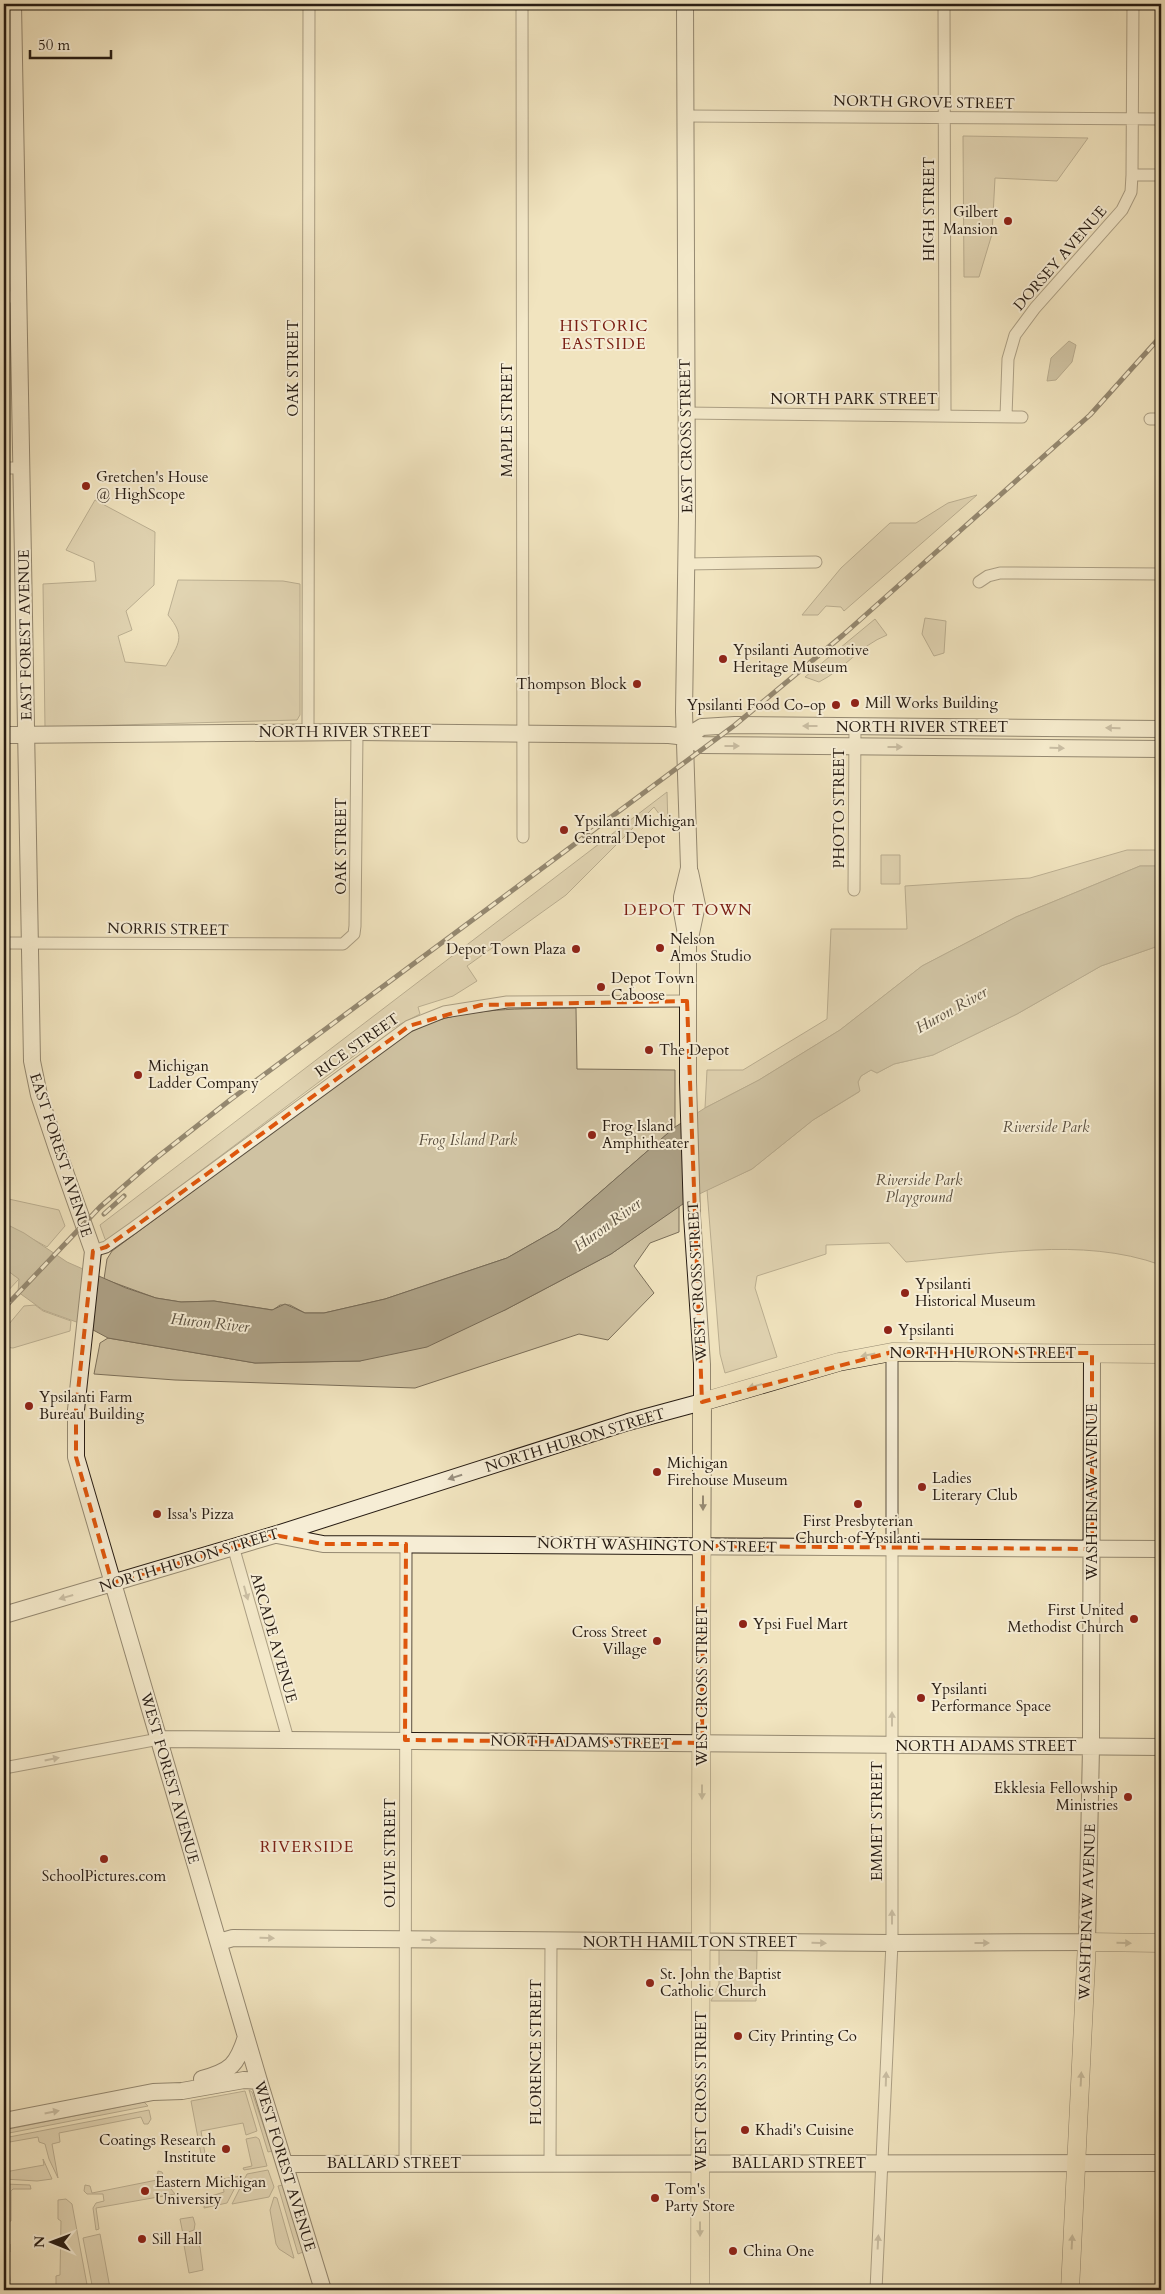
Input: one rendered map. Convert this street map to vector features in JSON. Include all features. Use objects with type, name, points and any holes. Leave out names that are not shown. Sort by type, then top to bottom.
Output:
[{"type":"main road","name":"NORTH HURON STREET","points":[[702,1402],[839,1362],[892,1352],[1161,1354]]},
{"type":"main road","name":"WEST CROSS STREET","points":[[700,2290],[702,1402]]},
{"type":"main road","name":"NORTH HAMILTON STREET","points":[[1087,1942],[1161,1943]]},
{"type":"main road","name":"WASHTENAW AVENUE","points":[[1070,2290],[1087,1942]]},
{"type":"street","name":"EAST FOREST AVENUE","points":[[13,4],[10,125],[11,297],[22,468],[28,734],[32,1062],[35,1078],[92,1254]]},
{"type":"street","name":"OAK STREET","points":[[308,732],[309,4]]},
{"type":"street","name":"MAPLE STREET","points":[[522,4],[523,836]]},
{"type":"street","name":"EAST CROSS STREET","points":[[685,4],[687,116],[685,413],[686,737],[688,868],[697,905],[688,945],[688,1082]]},
{"type":"street","name":"HIGH STREET","points":[[944,4],[945,414]]},
{"type":"street","name":"DORSEY AVENUE","points":[[1006,416],[1008,359],[1015,334],[1035,308],[1122,210],[1131,192],[1133,4]]},
{"type":"street","name":"NORTH GROVE STREET","points":[[687,116],[1161,119]]},
{"type":"street","points":[[1132,175],[1161,175]]},
{"type":"street","name":"NORTH PARK STREET","points":[[685,413],[945,414],[1022,417]]},
{"type":"street","points":[[4,468],[22,468]]},
{"type":"street","points":[[686,564],[816,562]]},
{"type":"street","points":[[979,582],[988,576],[1000,573],[1161,574]]},
{"type":"street","name":"NORTH RIVER STREET","points":[[686,737],[702,727],[735,725],[1161,729]]},
{"type":"street","name":"PHOTO STREET","points":[[854,890],[855,726]]},
{"type":"street","name":"OAK STREET","points":[[332,946],[349,940],[355,926],[357,732]]},
{"type":"street","name":"NORTH RIVER STREET","points":[[4,735],[522,732],[686,737],[701,745],[1161,749]]},
{"type":"street","name":"NORRIS STREET","points":[[4,943],[332,946]]},
{"type":"street","name":"RICE STREET","points":[[92,1254],[106,1247],[133,1228],[409,1026],[444,1012],[507,1002],[688,1001]]},
{"type":"street","name":"WEST CROSS STREET","points":[[688,1082],[692,1216],[702,1364],[702,1402]]},
{"type":"street","name":"WEST FOREST AVENUE","points":[[92,1254],[74,1428],[76,1457],[259,2081],[286,2164],[323,2290]]},
{"type":"street","name":"EMMET STREET","points":[[876,2290],[892,1943],[892,1352]]},
{"type":"street","name":"WASHTENAW AVENUE","points":[[1087,1942],[1091,1747],[1092,1353]]},
{"type":"street","name":"NORTH HURON STREET","points":[[4,1615],[274,1535],[628,1422],[702,1402]]},
{"type":"street","name":"NORTH WASHINGTON STREET","points":[[274,1535],[323,1544],[1161,1550]]},
{"type":"street","name":"OLIVE STREET","points":[[405,2163],[406,1544]]},
{"type":"street","name":"ARCADE AVENUE","points":[[233,1546],[288,1739]]},
{"type":"street","name":"NORTH ADAMS STREET","points":[[4,1768],[159,1739],[1161,1748]]},
{"type":"street","name":"NORTH HAMILTON STREET","points":[[219,1942],[233,1938],[892,1943],[1087,1942]]},
{"type":"street","name":"FLORENCE STREET","points":[[550,2163],[551,1941]]},
{"type":"street","points":[[4,2121],[161,2091],[227,2070],[239,2059],[246,2037]]},
{"type":"street","points":[[161,2091],[182,2091],[244,2080],[259,2081]]},
{"type":"street","name":"BALLARD STREET","points":[[286,2164],[1161,2163]]},
{"type":"highlighted area","points":[[687,1001],[702,1402],[892,1352],[1092,1353],[1092,1549],[703,1546],[702,1743],[405,1740],[406,1544],[323,1544],[274,1535],[112,1583],[76,1457],[76,1410],[93,1251],[106,1247],[133,1228],[409,1026],[481,1005]]},
{"type":"green space","points":[[963,136],[1088,138],[1057,181],[995,178],[992,234],[979,277],[964,277]]},
{"type":"green space","points":[[977,495],[844,611],[841,607],[826,606],[818,615],[802,615],[841,568],[890,523],[916,523],[948,503]]},
{"type":"green space","points":[[95,500],[155,532],[154,585],[126,611],[132,630],[118,636],[125,662],[166,666],[179,640],[177,629],[168,615],[178,580],[283,581],[300,584],[300,715],[297,720],[45,727],[43,584],[96,581],[94,562],[66,550]]},
{"type":"green space","points":[[925,618],[946,621],[944,653],[934,656],[922,634]]},
{"type":"green space","points":[[875,619],[887,635],[868,645],[837,671],[819,682],[805,677]]},
{"type":"green space","points":[[667,792],[668,826],[654,807],[566,895],[467,966],[477,981],[453,996],[418,1007],[420,1014],[387,1031],[107,1241],[105,1239],[100,1225]]},
{"type":"green space","points":[[1127,850],[1161,850],[1161,866],[1140,866],[1016,917],[922,966],[840,1030],[759,1080],[705,1108],[707,1070],[743,1070],[827,1019],[831,929],[907,929],[905,886],[1030,878]]},
{"type":"green space","points":[[881,855],[900,855],[900,884],[881,884]]},
{"type":"green space","name":"Riverside Park","points":[[1161,945],[1161,1265],[1131,1256],[1067,1249],[1003,1252],[906,1262],[889,1243],[826,1245],[826,1254],[757,1276],[755,1288],[777,1357],[725,1373],[720,1354],[707,1190],[752,1169],[813,1120],[859,1092],[858,1082],[861,1076],[871,1070],[877,1073],[894,1064],[933,1055],[1017,1014],[1101,966]]},
{"type":"green space","name":"Frog Island Park","points":[[576,1008],[577,1069],[675,1070],[675,1127],[558,1229],[507,1258],[385,1299],[324,1313],[305,1313],[290,1305],[280,1305],[273,1310],[214,1301],[181,1302],[156,1298],[104,1279],[107,1259],[112,1251],[404,1035],[435,1021],[470,1013]]},
{"type":"green space","points":[[4,1198],[59,1210],[65,1226],[47,1247],[4,1223]]},
{"type":"green space","points":[[679,1206],[679,1232],[650,1243],[634,1266],[654,1293],[608,1340],[579,1334],[415,1388],[175,1380],[94,1374],[100,1343],[108,1338],[255,1363],[360,1361],[505,1310],[611,1254]]},
{"type":"green space","points":[[4,1268],[19,1279],[4,1295]]},
{"type":"green space","points":[[35,1305],[43,1311],[71,1321],[70,1331],[13,1348],[4,1347],[4,1330],[24,1306]]},
{"type":"green space","points":[[719,1947],[731,1950],[757,1951],[756,2001],[711,2001],[719,1984]]},
{"type":"green space","points":[[249,2090],[252,2092],[272,2151],[268,2152]]},
{"type":"green space","points":[[245,2091],[257,2131],[246,2135],[243,2123],[201,2131],[206,2159],[202,2159],[191,2101]]},
{"type":"green space","points":[[144,2102],[148,2106],[4,2134],[4,2130]]},
{"type":"green space","points":[[149,2110],[151,2119],[148,2124],[144,2124],[141,2117],[59,2133],[60,2142],[52,2144],[58,2178],[49,2159],[45,2144],[39,2142],[38,2137],[4,2143],[4,2138]]},
{"type":"green space","points":[[256,2137],[259,2139],[267,2166],[244,2170],[243,2168],[252,2166],[246,2139]]},
{"type":"green space","points":[[43,2159],[52,2179],[37,2181],[4,2179],[4,2167],[5,2172],[44,2165]]},
{"type":"green space","points":[[268,2170],[274,2187],[269,2197],[232,2204],[247,2174]]},
{"type":"green space","points":[[158,2171],[162,2172],[167,2184],[175,2194],[96,2208],[99,2229],[96,2230],[93,2208],[96,2203],[104,2201],[103,2194],[87,2194],[84,2191],[85,2185],[90,2186],[92,2193],[157,2180]]},
{"type":"green space","points":[[241,2176],[227,2203],[204,2208],[205,2198],[224,2192],[222,2179]]},
{"type":"green space","points":[[4,2184],[30,2185],[31,2189],[13,2189],[11,2191],[11,2221],[6,2222],[5,2242],[10,2244],[10,2252],[8,2254],[10,2281],[4,2281]]},
{"type":"green space","points":[[283,2185],[303,2252],[298,2254],[278,2186]]},
{"type":"green space","points":[[274,2197],[277,2198],[294,2258],[279,2249],[276,2244],[270,2210]]},
{"type":"green space","points":[[66,2199],[72,2204],[88,2290],[70,2290],[70,2286],[56,2286],[56,2276],[60,2275],[61,2221],[58,2219],[58,2200]]},
{"type":"green space","points":[[193,2217],[194,2230],[183,2234],[180,2219]]},
{"type":"green space","points":[[100,2234],[110,2288],[93,2290],[83,2238]]},
{"type":"green space","points":[[195,2242],[200,2247],[203,2270],[189,2273],[184,2245]]},
{"type":"water","points":[[1069,341],[1076,345],[1072,362],[1056,380],[1047,381],[1051,358]]},
{"type":"water","name":"Huron River","points":[[1140,866],[1161,866],[1161,945],[1101,966],[1017,1014],[933,1055],[894,1064],[877,1073],[871,1070],[861,1076],[858,1082],[860,1091],[813,1120],[752,1169],[693,1197],[611,1254],[505,1310],[427,1347],[360,1361],[255,1363],[108,1338],[82,1324],[43,1310],[18,1292],[19,1279],[4,1268],[4,1223],[24,1233],[67,1262],[126,1288],[156,1298],[181,1302],[214,1301],[272,1310],[285,1304],[305,1313],[324,1313],[385,1299],[507,1258],[558,1229],[675,1127],[705,1108],[759,1080],[840,1030],[922,966],[1016,917]]},
{"type":"railway","points":[[4,1308],[100,1207],[155,1159],[230,1100],[735,725],[843,635],[1090,415],[1161,336]]},
{"type":"railway","points":[[104,1214],[124,1196]]},
{"type":"place","name":"Gilbert Mansion","points":[[1008,221]]},
{"type":"place","name":"Gretchen's House @ HighScope","points":[[86,486]]},
{"type":"place","name":"Ypsilanti Automotive Heritage Museum","points":[[723,659]]},
{"type":"place","name":"Thompson Block","points":[[637,684]]},
{"type":"place","name":"Mill Works Building","points":[[855,703]]},
{"type":"place","name":"Ypsilanti Food Co-op","points":[[836,705]]},
{"type":"place","name":"Ypsilanti Michigan Central Depot","points":[[564,830]]},
{"type":"place","name":"Nelson Amos Studio","points":[[660,948]]},
{"type":"place","name":"Depot Town Plaza","points":[[576,949]]},
{"type":"place","name":"Depot Town Caboose","points":[[601,987]]},
{"type":"place","name":"The Depot","points":[[649,1050]]},
{"type":"place","name":"Michigan Ladder Company","points":[[138,1075]]},
{"type":"place","name":"Frog Island Amphitheater","points":[[592,1135]]},
{"type":"place","name":"Ypsilanti Historical Museum","points":[[905,1293]]},
{"type":"place","name":"Ypsilanti","points":[[888,1330]]},
{"type":"place","name":"Ypsilanti Farm Bureau Building","points":[[29,1406]]},
{"type":"place","name":"Michigan Firehouse Museum","points":[[657,1472]]},
{"type":"place","name":"Ladies Literary Club","points":[[922,1487]]},
{"type":"place","name":"First Presbyterian Church of Ypsilanti","points":[[858,1504]]},
{"type":"place","name":"Issa's Pizza","points":[[157,1514]]},
{"type":"place","name":"First United Methodist Church","points":[[1134,1619]]},
{"type":"place","name":"Ypsi Fuel Mart","points":[[743,1624]]},
{"type":"place","name":"Cross Street Village","points":[[657,1641]]},
{"type":"place","name":"Ypsilanti Performance Space","points":[[921,1698]]},
{"type":"place","name":"Ekklesia Fellowship Ministries","points":[[1128,1797]]},
{"type":"place","name":"SchoolPictures.com","points":[[104,1859]]},
{"type":"place","name":"St. John the Baptist Catholic Church","points":[[650,1983]]},
{"type":"place","name":"City Printing Co","points":[[738,2036]]},
{"type":"place","name":"Khadi's Cuisine","points":[[745,2130]]},
{"type":"place","name":"Coatings Research Institute","points":[[226,2149]]},
{"type":"place","name":"Eastern Michigan University","points":[[145,2191]]},
{"type":"place","name":"Tom's Party Store","points":[[655,2198]]},
{"type":"place","name":"Sill Hall","points":[[142,2239]]},
{"type":"place","name":"China One","points":[[733,2251]]},
{"type":"district","name":"HISTORIC EASTSIDE","points":[[604,334]]},
{"type":"district","name":"DEPOT TOWN","points":[[688,909]]},
{"type":"district","name":"RIVERSIDE","points":[[307,1846]]},
{"type":"park label","name":"Riverside Park Playground","points":[[919,1188]]}]
